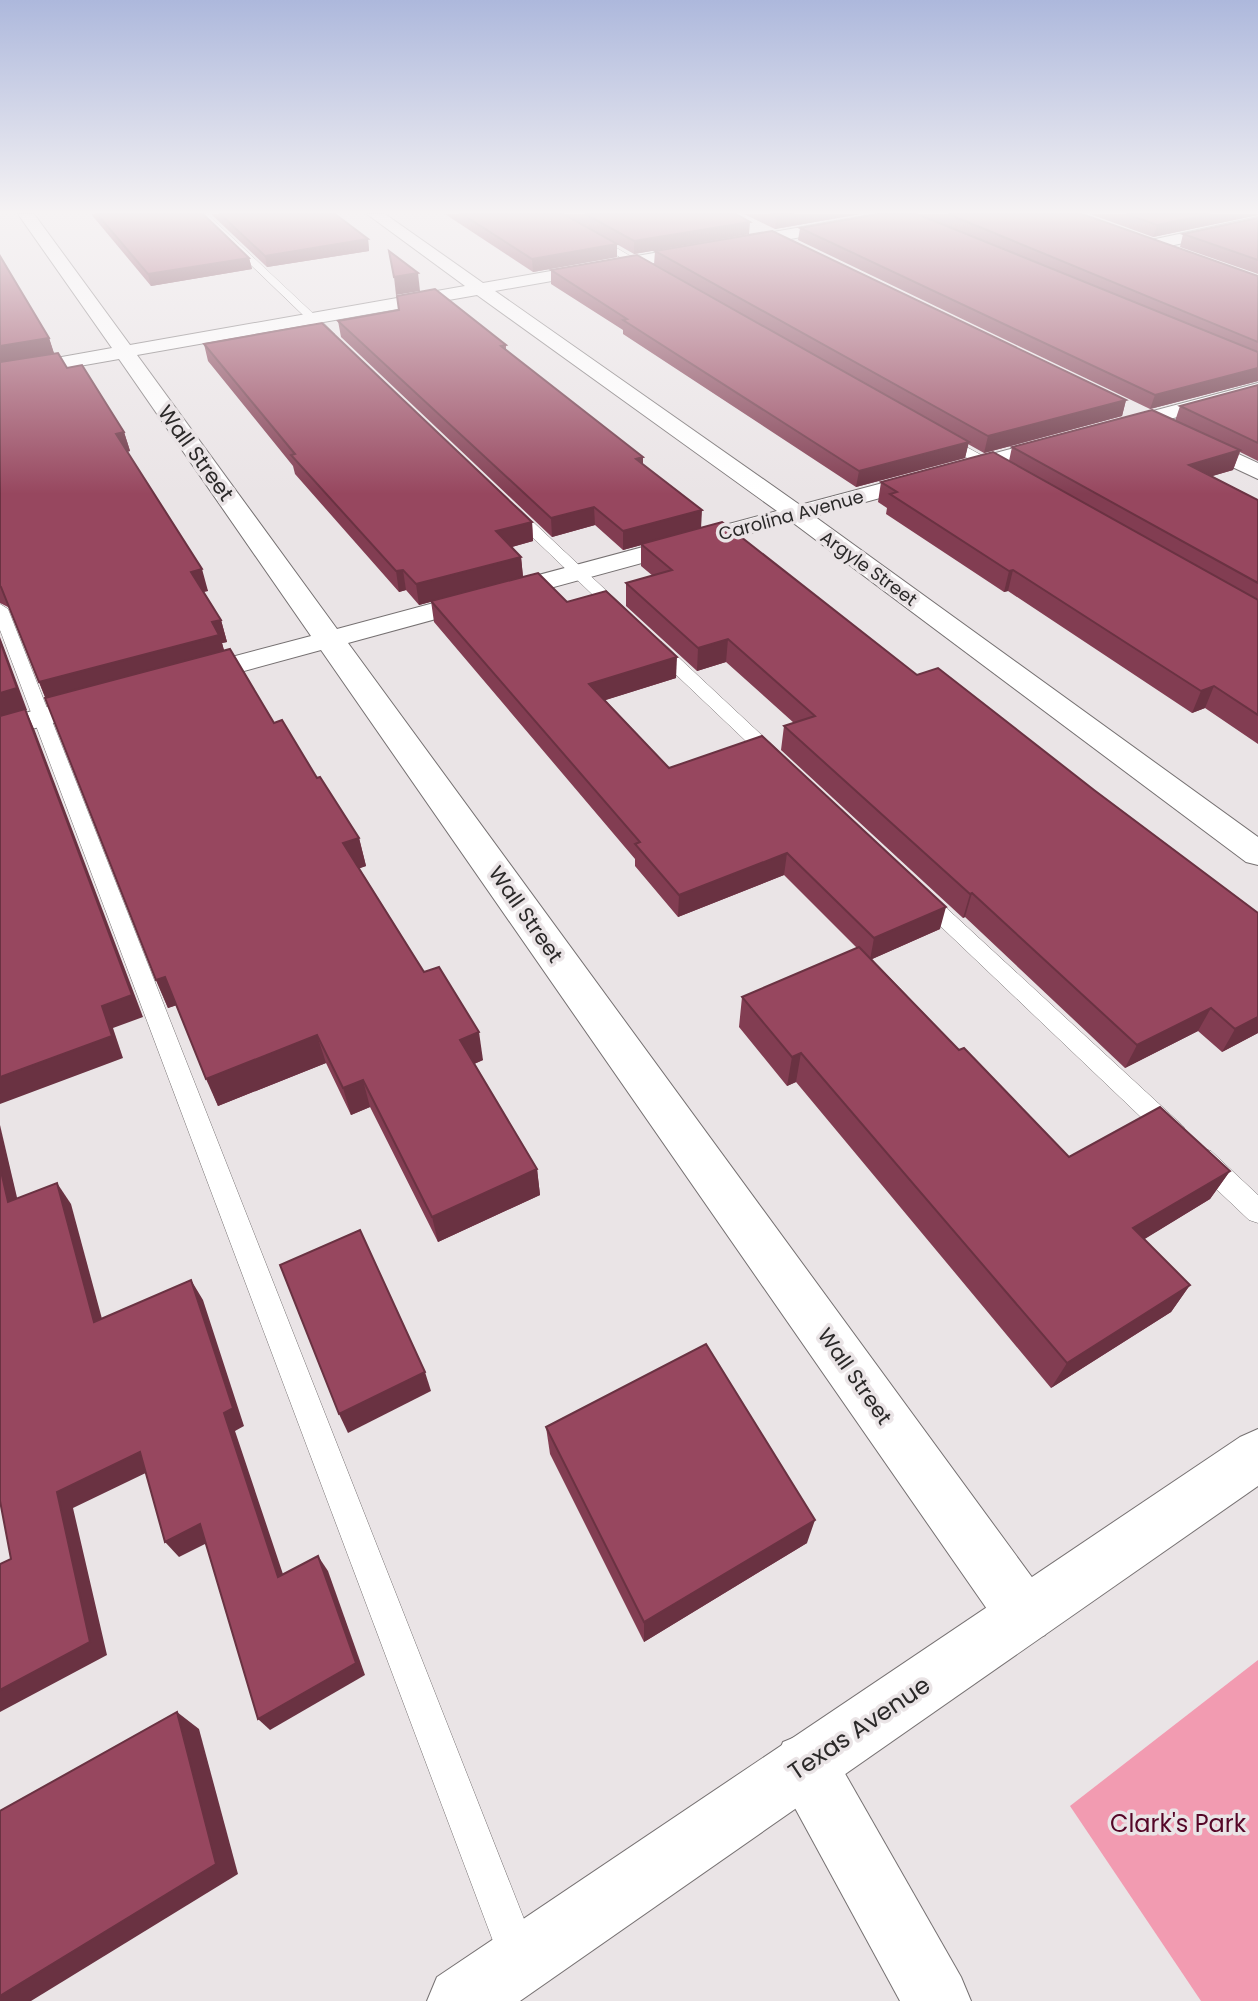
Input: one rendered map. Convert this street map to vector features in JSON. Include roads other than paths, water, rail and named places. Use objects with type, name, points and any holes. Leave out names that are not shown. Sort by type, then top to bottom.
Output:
[{"type":"street","name":"Wall Street","points":[[92,307],[1025,1615]]},
{"type":"street","points":[[0,374],[374,307]]},
{"type":"street","name":"Argyle Street","points":[[508,307],[795,513],[1258,854]]},
{"type":"street","name":"Carolina Avenue","points":[[172,682],[1258,388]]},
{"type":"street","points":[[1124,407],[1258,472]]},
{"type":"street","points":[[0,729],[120,696]]},
{"type":"street","name":"Texas Avenue","points":[[461,2001],[1258,1455]]},
{"type":"street","points":[[805,1765],[937,2001]]},
{"type":"lane","points":[[301,307],[341,347]]},
{"type":"lane","points":[[925,428],[1010,476]]},
{"type":"lane","points":[[498,497],[790,773]]},
{"type":"lane","points":[[0,609],[520,1960]]},
{"type":"lane","points":[[912,887],[1258,1212]]},
{"type":"park label","name":"Clark's Park","points":[[1178,1823]]}]
